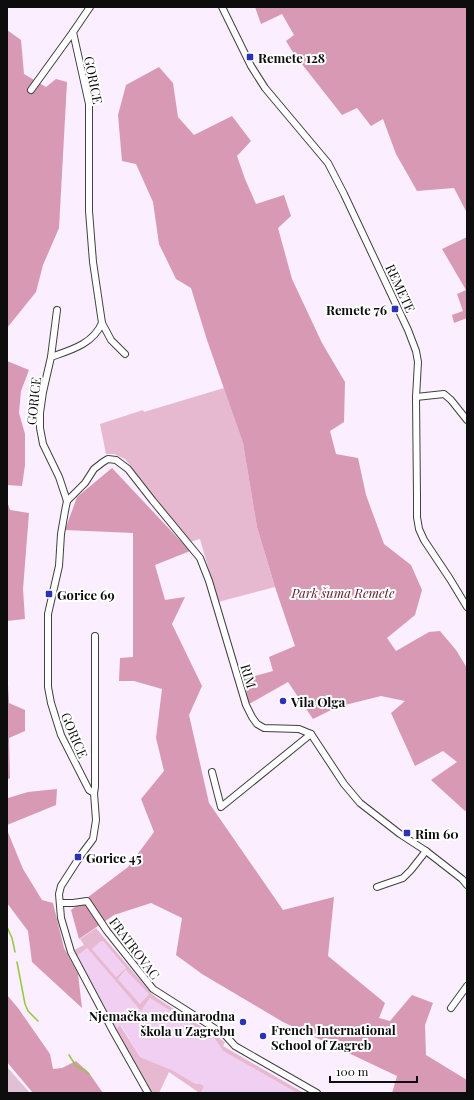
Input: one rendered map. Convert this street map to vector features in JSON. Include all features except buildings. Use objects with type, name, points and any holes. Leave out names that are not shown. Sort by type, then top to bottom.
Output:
[{"type":"street","points":[[31,90],[90,7]]},
{"type":"street","name":"REMETE","points":[[222,7],[251,66],[265,88],[328,163],[392,295],[413,344],[418,362],[416,397],[417,517],[424,540],[450,578],[467,607]]},
{"type":"street","name":"GORICE","points":[[73,32],[89,104],[89,211],[93,262],[102,323],[111,340],[125,354]]},
{"type":"street","name":"GORICE","points":[[57,310],[51,357],[43,392],[40,413],[40,428],[43,444],[59,477],[67,501],[61,534],[59,566],[48,614],[48,687],[51,703],[61,735],[89,790],[94,793]]},
{"type":"street","points":[[51,357],[84,344],[96,333],[102,323]]},
{"type":"street","points":[[416,397],[444,394],[451,400],[467,420]]},
{"type":"street","name":"RIM","points":[[67,501],[85,483],[94,469],[108,459],[116,460],[128,469],[200,558],[209,581],[246,705],[252,717],[257,724],[264,728],[299,729],[311,734]]},
{"type":"street","points":[[95,636],[94,793],[96,820],[93,839],[61,886],[59,894],[61,918],[71,952],[148,1093]]},
{"type":"street","points":[[212,772],[221,807],[311,734],[344,784],[360,803],[400,834],[426,851],[462,879],[467,885]]},
{"type":"street","points":[[377,887],[403,878],[426,851]]},
{"type":"street","name":"FRATROVAC","points":[[60,903],[87,901],[107,931],[153,989],[225,1035],[235,1046],[317,1093]]},
{"type":"street","points":[[451,1008],[467,986]]},
{"type":"shaded area","points":[[224,388],[243,443],[257,527],[275,587],[218,602],[200,539],[190,542],[125,459],[114,454],[106,454],[100,424],[143,410],[144,412]]},
{"type":"shaded area","points":[[96,928],[157,998],[225,1042],[223,1046],[304,1093],[297,1093],[223,1051],[215,1039],[150,998],[141,1011],[87,948],[77,956],[74,950],[84,945],[80,939]],"holes":[[[103,941],[126,968],[116,977],[92,949]],[[126,970],[149,994],[140,1004],[118,979]]]},
{"type":"shaded area","points":[[102,940],[126,968],[116,977],[92,949]]},
{"type":"shaded area","points":[[87,948],[141,1011],[150,998],[215,1039],[223,1051],[297,1093],[201,1093],[204,1086],[196,1084],[172,1070],[140,1057],[121,1025],[116,1030],[77,956]]},
{"type":"shaded area","points":[[127,970],[149,994],[140,1004],[118,979]]},
{"type":"shaded area","points":[[120,1025],[140,1057],[172,1070],[196,1084],[204,1086],[201,1093],[197,1093],[198,1092],[169,1072],[159,1093],[152,1093],[116,1030]]},
{"type":"shaded area","points":[[7,1067],[30,1093],[7,1093]]},
{"type":"green space","points":[[255,7],[467,7],[467,213],[454,188],[417,191],[396,154],[383,119],[371,126],[357,108],[342,115],[294,54],[286,41],[294,35],[282,14],[261,24]]},
{"type":"green space","points":[[7,30],[21,40],[24,74],[46,87],[56,79],[67,82],[59,228],[43,265],[36,292],[7,328]]},
{"type":"green space","name":"Park šuma Remete","points":[[159,67],[173,83],[178,117],[194,135],[232,116],[251,141],[237,156],[256,204],[284,195],[291,216],[278,228],[292,279],[322,343],[345,382],[344,422],[330,431],[336,454],[358,458],[366,495],[384,544],[411,565],[422,590],[415,615],[387,638],[396,651],[429,632],[440,631],[456,650],[467,668],[467,810],[465,811],[431,780],[457,762],[443,751],[415,766],[391,713],[405,701],[381,696],[337,707],[313,719],[288,682],[249,704],[244,679],[273,671],[269,657],[295,646],[257,527],[243,443],[207,340],[191,288],[176,279],[159,244],[153,202],[136,164],[122,161],[118,115],[126,85]]},
{"type":"green space","points":[[467,237],[467,318],[454,323],[452,315],[463,311],[457,294],[466,290],[442,249]]},
{"type":"green space","points":[[7,361],[29,370],[21,391],[19,413],[25,434],[25,465],[22,486],[7,485]]},
{"type":"green space","points":[[112,468],[190,551],[155,565],[165,600],[185,597],[172,624],[202,686],[189,715],[209,803],[283,910],[334,897],[328,956],[385,1003],[379,1018],[390,1021],[412,995],[433,1003],[425,1025],[426,1055],[467,1080],[467,1093],[392,1093],[397,1076],[283,1022],[202,974],[176,955],[182,918],[151,903],[114,915],[79,939],[71,910],[128,867],[154,832],[141,799],[164,771],[156,738],[162,689],[134,681],[119,681],[120,658],[133,657],[133,533],[65,530],[77,497]]},
{"type":"green space","points":[[7,501],[10,510],[29,513],[23,589],[25,619],[7,621]]},
{"type":"green space","points":[[7,667],[9,703],[25,710],[25,731],[9,738],[10,778],[7,780]]},
{"type":"green space","points":[[57,789],[56,805],[7,825],[7,796],[8,798],[28,792]]},
{"type":"green space","points":[[7,830],[23,869],[42,900],[53,903],[64,948],[78,974],[82,1008],[32,962],[28,931],[7,903]]},
{"type":"green space","points":[[7,995],[18,1008],[50,1054],[53,1069],[62,1068],[76,1061],[89,1073],[103,1093],[33,1093],[7,1062]]},
{"type":"waterway","points":[[7,927],[12,938],[15,952]]},
{"type":"waterway","points":[[17,962],[25,1004],[28,1011],[38,1021]]},
{"type":"waterway","points":[[69,1055],[76,1066],[85,1070],[89,1074]]},
{"type":"place","name":"Remete 128","points":[[250,57]]},
{"type":"place","name":"Remete 76","points":[[395,309]]},
{"type":"place","name":"Gorice 69","points":[[49,594]]},
{"type":"place","name":"Vila Olga","points":[[283,701]]},
{"type":"place","name":"Rim 60","points":[[407,833]]},
{"type":"place","name":"Gorice 45","points":[[78,857]]},
{"type":"place","name":"Njemačka međunarodna škola u Zagrebu","points":[[243,1022]]},
{"type":"place","name":"French International School of Zagreb","points":[[263,1036]]}]
